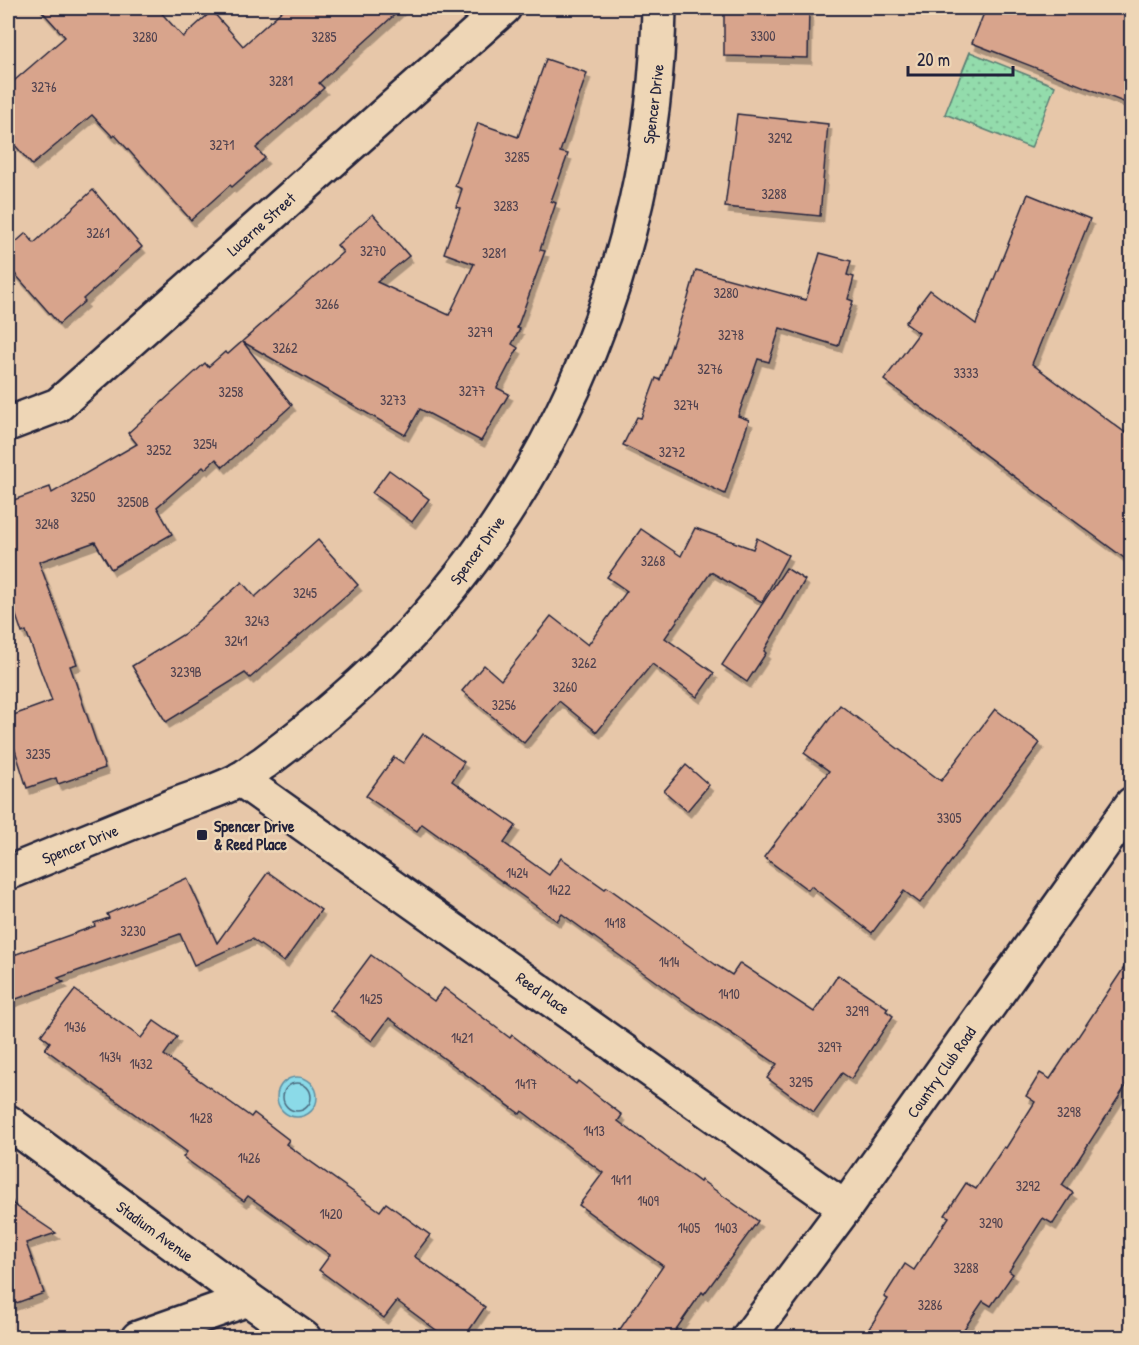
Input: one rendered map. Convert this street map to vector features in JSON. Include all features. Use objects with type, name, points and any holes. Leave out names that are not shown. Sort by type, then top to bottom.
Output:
[{"type":"street","name":"Lucerne Street","points":[[8,424],[58,405],[504,8]]},
{"type":"street","name":"Spencer Drive","points":[[8,873],[240,779],[300,736],[365,681],[424,619],[482,547],[528,477],[568,403],[600,326],[626,247],[646,156],[658,61],[659,8]]},
{"type":"street","name":"Reed Place","points":[[240,779],[845,1208]]},
{"type":"street","name":"Country Club Road","points":[[748,1338],[845,1208],[1131,804]]},
{"type":"street","name":"Stadium Avenue","points":[[8,1122],[304,1338]]},
{"type":"street","points":[[138,1338],[248,1299]]},
{"type":"green space","points":[[970,52],[1055,86],[1031,148],[945,114]]},
{"type":"water","points":[[297,1077],[311,1083],[317,1097],[311,1111],[297,1117],[283,1111],[277,1097],[283,1083]]},
{"type":"building","points":[[39,8],[157,8],[183,37],[212,11],[243,46],[285,8],[402,8],[319,83],[324,88],[256,148],[265,158],[191,220],[115,135],[113,137],[92,115],[32,165],[8,137],[8,86],[65,37]]},
{"type":"building","points":[[724,8],[809,8],[808,58],[724,56]]},
{"type":"building","points":[[986,8],[1131,8],[1131,105],[972,43]]},
{"type":"building","points":[[546,59],[587,73],[560,152],[568,154],[551,201],[556,203],[540,250],[545,251],[517,328],[520,329],[512,344],[518,348],[497,388],[509,394],[481,441],[420,409],[405,435],[243,342],[292,405],[223,467],[216,459],[205,469],[203,467],[157,507],[172,534],[111,569],[95,542],[39,562],[77,664],[70,666],[105,768],[58,784],[56,778],[27,788],[8,728],[8,717],[52,701],[26,631],[22,633],[8,592],[8,502],[50,487],[52,493],[137,444],[128,433],[205,363],[208,367],[225,352],[228,354],[343,252],[337,245],[373,214],[409,256],[377,282],[449,315],[474,264],[444,253],[460,208],[456,207],[462,189],[455,186],[478,123],[518,137]]},
{"type":"building","points":[[737,114],[828,124],[820,216],[725,207]]},
{"type":"building","points":[[93,190],[142,247],[83,299],[85,301],[59,324],[8,266],[8,249],[26,233],[34,243]]},
{"type":"building","points":[[1028,194],[1090,219],[1032,364],[1131,437],[1131,563],[884,380],[919,333],[905,323],[930,290],[976,324]]},
{"type":"building","points":[[820,253],[851,261],[847,275],[854,277],[848,299],[853,301],[838,346],[780,328],[769,362],[758,359],[738,416],[749,420],[725,494],[623,445],[637,417],[641,418],[656,378],[660,380],[696,270],[806,300]]},
{"type":"building","points":[[389,470],[429,499],[412,522],[372,493]]},
{"type":"building","points":[[695,528],[753,549],[757,538],[788,555],[762,602],[711,572],[665,638],[714,673],[697,697],[652,664],[597,732],[559,701],[524,743],[462,691],[484,665],[501,680],[551,616],[588,645],[627,591],[607,577],[641,529],[681,556]]},
{"type":"building","points":[[318,540],[358,585],[250,678],[245,673],[166,722],[132,666],[184,634],[242,582],[255,597]]},
{"type":"building","points":[[786,568],[805,580],[764,651],[766,653],[747,682],[722,665]]},
{"type":"building","points":[[840,705],[941,781],[995,709],[1040,743],[920,903],[904,891],[872,933],[811,886],[808,890],[764,857],[829,771],[804,753]]},
{"type":"building","points":[[423,734],[464,762],[452,781],[516,826],[504,843],[549,875],[561,858],[605,889],[607,887],[732,975],[740,963],[814,1012],[838,975],[888,1008],[886,1011],[893,1016],[851,1079],[842,1073],[814,1112],[767,1078],[777,1064],[677,997],[562,914],[557,921],[422,824],[417,831],[366,796],[394,757],[403,763]]},
{"type":"building","points":[[686,765],[709,785],[687,811],[664,791]]},
{"type":"building","points":[[268,872],[321,910],[284,962],[252,939],[194,965],[180,934],[58,978],[64,982],[8,1002],[8,957],[95,926],[94,923],[109,918],[107,914],[187,878],[217,943]]},
{"type":"building","points":[[371,955],[434,1001],[444,988],[510,1038],[512,1035],[576,1084],[578,1081],[622,1115],[618,1121],[700,1182],[701,1180],[758,1221],[704,1294],[702,1292],[670,1338],[614,1338],[663,1266],[579,1205],[603,1173],[522,1111],[520,1114],[389,1018],[372,1041],[330,1010]]},
{"type":"building","points":[[1131,957],[1131,1078],[1062,1185],[1073,1193],[1053,1224],[1043,1218],[1009,1271],[1013,1274],[991,1306],[983,1301],[958,1338],[863,1338],[888,1299],[884,1297],[905,1264],[914,1270],[949,1217],[945,1215],[966,1183],[976,1189],[1004,1147],[1006,1148],[1035,1102],[1026,1096],[1040,1073],[1050,1079]]},
{"type":"building","points":[[75,990],[141,1038],[154,1021],[177,1037],[164,1055],[251,1117],[254,1113],[289,1140],[286,1144],[380,1211],[386,1203],[430,1235],[414,1256],[485,1307],[464,1338],[447,1338],[397,1301],[384,1318],[319,1270],[330,1255],[248,1196],[244,1201],[183,1157],[187,1152],[45,1049],[50,1042],[41,1035]]},
{"type":"building","points":[[8,1201],[12,1201],[13,1204],[56,1233],[26,1243],[44,1293],[8,1306]]},
{"type":"place","name":"Spencer Drive & Reed Place","points":[[202,835]]}]
